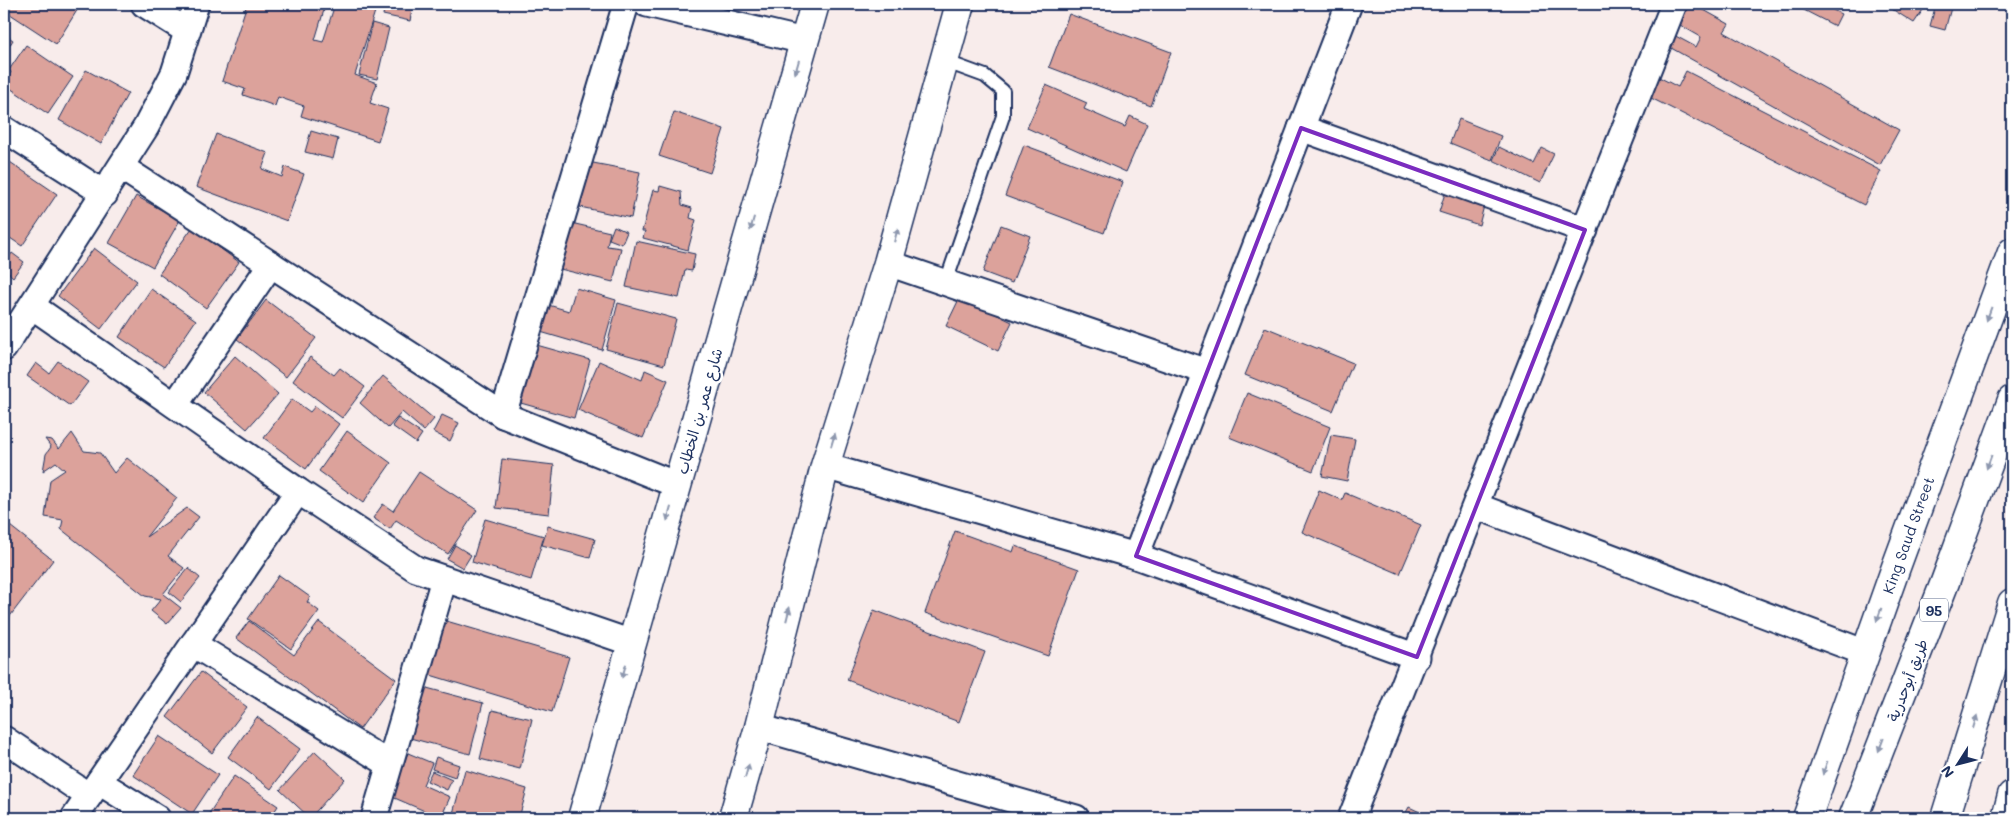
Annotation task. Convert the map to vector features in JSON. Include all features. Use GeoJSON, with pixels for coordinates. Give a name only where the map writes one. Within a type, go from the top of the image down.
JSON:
{"type":"FeatureCollection","features":[{"type":"Feature","properties":{"kind":"main road","name":"شارع عمر بن الخطاب"},"geometry":{"type":"LineString","coordinates":[[582,818],[815,4]]}},
{"type":"Feature","properties":{"kind":"main road"},"geometry":{"type":"LineString","coordinates":[[733,818],[759,727],[825,466],[888,263],[960,4]]}},
{"type":"Feature","properties":{"kind":"main road","name":"King Saud Street"},"geometry":{"type":"LineString","coordinates":[[1807,818],[2012,252]]}},
{"type":"Feature","properties":{"kind":"main road","name":"طريق أبوحدرية"},"geometry":{"type":"LineString","coordinates":[[1853,818],[1945,582],[2012,400]]}},
{"type":"Feature","properties":{"kind":"main road"},"geometry":{"type":"LineString","coordinates":[[1945,818],[2012,603]]}},
{"type":"Feature","properties":{"kind":"main road"},"geometry":{"type":"LineString","coordinates":[[2006,818],[2012,795]]}},
{"type":"Feature","properties":{"kind":"street"},"geometry":{"type":"LineString","coordinates":[[144,4],[187,31]]}},
{"type":"Feature","properties":{"kind":"street"},"geometry":{"type":"LineString","coordinates":[[4,348],[105,194],[146,127],[174,73],[196,4]]}},
{"type":"Feature","properties":{"kind":"street"},"geometry":{"type":"LineString","coordinates":[[503,416],[626,4]]}},
{"type":"Feature","properties":{"kind":"street"},"geometry":{"type":"LineString","coordinates":[[647,4],[804,41]]}},
{"type":"Feature","properties":{"kind":"street"},"geometry":{"type":"LineString","coordinates":[[1136,556],[1349,4]]}},
{"type":"Feature","properties":{"kind":"street"},"geometry":{"type":"LineString","coordinates":[[1351,818],[1417,657],[1674,4]]}},
{"type":"Feature","properties":{"kind":"street"},"geometry":{"type":"LineString","coordinates":[[1301,128],[1585,230]]}},
{"type":"Feature","properties":{"kind":"street"},"geometry":{"type":"LineString","coordinates":[[4,129],[105,194]]}},
{"type":"Feature","properties":{"kind":"street"},"geometry":{"type":"LineString","coordinates":[[121,167],[503,416],[677,485]]}},
{"type":"Feature","properties":{"kind":"street"},"geometry":{"type":"LineString","coordinates":[[888,263],[1207,372]]}},
{"type":"Feature","properties":{"kind":"street"},"geometry":{"type":"LineString","coordinates":[[175,405],[271,264]]}},
{"type":"Feature","properties":{"kind":"street"},"geometry":{"type":"LineString","coordinates":[[32,306],[298,491],[416,569],[632,643]]}},
{"type":"Feature","properties":{"kind":"street"},"geometry":{"type":"LineString","coordinates":[[825,466],[1136,556],[1417,657]]}},
{"type":"Feature","properties":{"kind":"street"},"geometry":{"type":"LineString","coordinates":[[74,818],[298,491]]}},
{"type":"Feature","properties":{"kind":"street"},"geometry":{"type":"LineString","coordinates":[[1476,506],[1866,653]]}},
{"type":"Feature","properties":{"kind":"street"},"geometry":{"type":"LineString","coordinates":[[374,818],[444,579]]}},
{"type":"Feature","properties":{"kind":"street"},"geometry":{"type":"LineString","coordinates":[[193,644],[389,764]]}},
{"type":"Feature","properties":{"kind":"street"},"geometry":{"type":"LineString","coordinates":[[759,727],[1076,818]]}},
{"type":"Feature","properties":{"kind":"street"},"geometry":{"type":"LineString","coordinates":[[4,739],[94,789],[158,818]]}},
{"type":"Feature","properties":{"kind":"lane"},"geometry":{"type":"LineString","coordinates":[[944,61],[985,76],[1003,91],[1003,116],[946,282]]}},
{"type":"Feature","properties":{"kind":"highlighted area"},"geometry":{"type":"Polygon","coordinates":[[[1301,128],[1585,230],[1417,657],[1136,556],[1301,128]]]}},
{"type":"Feature","properties":{"kind":"building"},"geometry":{"type":"Polygon","coordinates":[[[9,4],[81,4],[56,44],[4,10],[9,4]]]}},
{"type":"Feature","properties":{"kind":"building"},"geometry":{"type":"Polygon","coordinates":[[[247,4],[307,4],[324,10],[315,40],[323,42],[335,4],[377,5],[355,75],[377,83],[370,103],[388,109],[378,141],[301,116],[304,106],[278,97],[275,106],[243,95],[245,89],[222,81],[247,4]]]}},
{"type":"Feature","properties":{"kind":"building"},"geometry":{"type":"Polygon","coordinates":[[[385,4],[413,4],[410,21],[383,15],[385,4]]]}},
{"type":"Feature","properties":{"kind":"building"},"geometry":{"type":"Polygon","coordinates":[[[1683,4],[1693,4],[1729,24],[1724,32],[1899,130],[1880,165],[1664,44],[1670,33],[1696,47],[1701,37],[1673,21],[1683,4]]]}},
{"type":"Feature","properties":{"kind":"building"},"geometry":{"type":"Polygon","coordinates":[[[1802,4],[1821,4],[1841,14],[1835,26],[1800,8],[1802,4]]]}},
{"type":"Feature","properties":{"kind":"building"},"geometry":{"type":"Polygon","coordinates":[[[1884,4],[1927,4],[1914,23],[1884,4]]]}},
{"type":"Feature","properties":{"kind":"building"},"geometry":{"type":"Polygon","coordinates":[[[1936,4],[1952,4],[1945,30],[1930,26],[1936,4]]]}},
{"type":"Feature","properties":{"kind":"building"},"geometry":{"type":"Polygon","coordinates":[[[1069,14],[1171,52],[1151,106],[1049,67],[1069,14]]]}},
{"type":"Feature","properties":{"kind":"building"},"geometry":{"type":"Polygon","coordinates":[[[372,23],[389,28],[377,79],[359,75],[372,23]]]}},
{"type":"Feature","properties":{"kind":"building"},"geometry":{"type":"Polygon","coordinates":[[[4,34],[13,40],[4,54],[4,34]]]}},
{"type":"Feature","properties":{"kind":"building"},"geometry":{"type":"Polygon","coordinates":[[[26,45],[73,77],[48,114],[4,84],[11,72],[9,70],[26,45]]]}},
{"type":"Feature","properties":{"kind":"building"},"geometry":{"type":"Polygon","coordinates":[[[86,70],[128,93],[101,144],[59,120],[86,70]]]}},
{"type":"Feature","properties":{"kind":"building"},"geometry":{"type":"Polygon","coordinates":[[[1686,71],[1881,171],[1864,205],[1643,94],[1653,74],[1678,87],[1686,71]]]}},
{"type":"Feature","properties":{"kind":"building"},"geometry":{"type":"Polygon","coordinates":[[[1046,85],[1087,103],[1084,109],[1125,127],[1130,116],[1147,124],[1126,172],[1027,128],[1046,85]]]}},
{"type":"Feature","properties":{"kind":"building"},"geometry":{"type":"Polygon","coordinates":[[[674,112],[724,129],[710,173],[659,156],[674,112]]]}},
{"type":"Feature","properties":{"kind":"building"},"geometry":{"type":"Polygon","coordinates":[[[1459,119],[1501,136],[1492,160],[1450,143],[1459,119]]]}},
{"type":"Feature","properties":{"kind":"building"},"geometry":{"type":"Polygon","coordinates":[[[311,131],[338,139],[333,159],[305,152],[311,131]]]}},
{"type":"Feature","properties":{"kind":"building"},"geometry":{"type":"Polygon","coordinates":[[[216,134],[268,153],[262,169],[282,177],[285,167],[304,174],[287,221],[196,187],[216,134]]]}},
{"type":"Feature","properties":{"kind":"building"},"geometry":{"type":"Polygon","coordinates":[[[1024,145],[1123,182],[1104,233],[1005,196],[1024,145]]]}},
{"type":"Feature","properties":{"kind":"building"},"geometry":{"type":"Polygon","coordinates":[[[1499,147],[1534,164],[1542,148],[1554,154],[1540,183],[1493,160],[1499,147]]]}},
{"type":"Feature","properties":{"kind":"building"},"geometry":{"type":"Polygon","coordinates":[[[4,158],[57,194],[22,246],[4,234],[4,158]]]}},
{"type":"Feature","properties":{"kind":"building"},"geometry":{"type":"Polygon","coordinates":[[[588,162],[640,172],[631,218],[580,207],[588,162]]]}},
{"type":"Feature","properties":{"kind":"building"},"geometry":{"type":"Polygon","coordinates":[[[660,186],[681,192],[682,205],[692,208],[690,218],[696,220],[688,250],[643,238],[645,231],[642,231],[653,190],[659,191],[660,186]]]}},
{"type":"Feature","properties":{"kind":"building"},"geometry":{"type":"Polygon","coordinates":[[[1446,190],[1485,202],[1479,225],[1439,212],[1446,190]]]}},
{"type":"Feature","properties":{"kind":"building"},"geometry":{"type":"Polygon","coordinates":[[[136,196],[180,220],[153,267],[109,243],[136,196]]]}},
{"type":"Feature","properties":{"kind":"building"},"geometry":{"type":"Polygon","coordinates":[[[571,223],[610,232],[607,246],[621,248],[613,282],[560,269],[571,223]]]}},
{"type":"Feature","properties":{"kind":"building"},"geometry":{"type":"Polygon","coordinates":[[[1001,225],[1030,236],[1012,283],[983,272],[1001,225]]]}},
{"type":"Feature","properties":{"kind":"building"},"geometry":{"type":"Polygon","coordinates":[[[614,226],[627,232],[622,244],[609,239],[614,226]]]}},
{"type":"Feature","properties":{"kind":"building"},"geometry":{"type":"Polygon","coordinates":[[[192,228],[239,262],[206,308],[159,274],[192,228]]]}},
{"type":"Feature","properties":{"kind":"building"},"geometry":{"type":"Polygon","coordinates":[[[636,241],[695,254],[692,271],[685,270],[679,298],[626,287],[636,241]]]}},
{"type":"Feature","properties":{"kind":"building"},"geometry":{"type":"Polygon","coordinates":[[[94,248],[137,281],[101,329],[58,296],[94,248]]]}},
{"type":"Feature","properties":{"kind":"building"},"geometry":{"type":"Polygon","coordinates":[[[12,253],[24,262],[13,277],[4,269],[4,264],[12,253]]]}},
{"type":"Feature","properties":{"kind":"building"},"geometry":{"type":"Polygon","coordinates":[[[576,288],[616,300],[602,350],[537,331],[545,304],[569,311],[576,288]]]}},
{"type":"Feature","properties":{"kind":"building"},"geometry":{"type":"Polygon","coordinates":[[[151,289],[196,320],[164,367],[119,337],[151,289]]]}},
{"type":"Feature","properties":{"kind":"building"},"geometry":{"type":"Polygon","coordinates":[[[960,297],[1012,322],[998,351],[946,326],[960,297]]]}},
{"type":"Feature","properties":{"kind":"building"},"geometry":{"type":"Polygon","coordinates":[[[266,300],[316,338],[286,377],[237,339],[266,300]]]}},
{"type":"Feature","properties":{"kind":"building"},"geometry":{"type":"Polygon","coordinates":[[[618,303],[676,319],[664,365],[606,349],[618,303]]]}},
{"type":"Feature","properties":{"kind":"building"},"geometry":{"type":"Polygon","coordinates":[[[1265,327],[1353,363],[1333,411],[1245,375],[1265,327]]]}},
{"type":"Feature","properties":{"kind":"building"},"geometry":{"type":"Polygon","coordinates":[[[533,344],[590,360],[574,418],[517,402],[533,344]]]}},
{"type":"Feature","properties":{"kind":"building"},"geometry":{"type":"Polygon","coordinates":[[[235,356],[278,394],[247,429],[204,392],[235,356]]]}},
{"type":"Feature","properties":{"kind":"building"},"geometry":{"type":"Polygon","coordinates":[[[310,357],[334,375],[340,368],[365,387],[342,418],[293,381],[310,357]]]}},
{"type":"Feature","properties":{"kind":"building"},"geometry":{"type":"Polygon","coordinates":[[[58,361],[88,382],[70,406],[27,376],[36,363],[49,373],[58,361]]]}},
{"type":"Feature","properties":{"kind":"building"},"geometry":{"type":"Polygon","coordinates":[[[599,361],[642,380],[645,370],[668,380],[643,438],[578,410],[599,361]]]}},
{"type":"Feature","properties":{"kind":"building"},"geometry":{"type":"Polygon","coordinates":[[[383,376],[434,419],[424,431],[402,412],[388,428],[360,403],[383,376]]]}},
{"type":"Feature","properties":{"kind":"building"},"geometry":{"type":"Polygon","coordinates":[[[1247,393],[1330,427],[1313,471],[1229,437],[1247,393]]]}},
{"type":"Feature","properties":{"kind":"building"},"geometry":{"type":"Polygon","coordinates":[[[292,399],[310,412],[315,406],[339,424],[306,469],[264,438],[292,399]]]}},
{"type":"Feature","properties":{"kind":"building"},"geometry":{"type":"Polygon","coordinates":[[[442,415],[459,423],[450,441],[433,432],[442,415]]]}},
{"type":"Feature","properties":{"kind":"building"},"geometry":{"type":"Polygon","coordinates":[[[398,418],[422,434],[416,443],[392,426],[398,418]]]}},
{"type":"Feature","properties":{"kind":"building"},"geometry":{"type":"Polygon","coordinates":[[[347,431],[391,463],[363,503],[319,471],[347,431]]]}},
{"type":"Feature","properties":{"kind":"building"},"geometry":{"type":"Polygon","coordinates":[[[72,433],[84,451],[100,453],[114,473],[127,458],[177,498],[146,537],[187,508],[199,517],[168,556],[184,568],[163,594],[181,608],[167,624],[151,611],[161,599],[145,596],[61,529],[63,520],[45,517],[50,480],[65,470],[56,462],[43,471],[46,454],[51,447],[45,439],[52,440],[59,449],[72,433]]]}},
{"type":"Feature","properties":{"kind":"building"},"geometry":{"type":"Polygon","coordinates":[[[1331,435],[1355,439],[1347,481],[1322,476],[1331,435]]]}},
{"type":"Feature","properties":{"kind":"building"},"geometry":{"type":"Polygon","coordinates":[[[502,459],[554,465],[549,514],[496,508],[502,459]]]}},
{"type":"Feature","properties":{"kind":"building"},"geometry":{"type":"Polygon","coordinates":[[[419,472],[477,510],[448,554],[396,520],[390,529],[373,518],[383,504],[393,511],[419,472]]]}},
{"type":"Feature","properties":{"kind":"building"},"geometry":{"type":"Polygon","coordinates":[[[1319,490],[1342,500],[1345,493],[1421,525],[1400,574],[1302,532],[1319,490]]]}},
{"type":"Feature","properties":{"kind":"building"},"geometry":{"type":"Polygon","coordinates":[[[485,519],[544,536],[531,580],[472,562],[485,519]]]}},
{"type":"Feature","properties":{"kind":"building"},"geometry":{"type":"Polygon","coordinates":[[[10,526],[53,560],[4,624],[4,535],[10,526]]]}},
{"type":"Feature","properties":{"kind":"building"},"geometry":{"type":"Polygon","coordinates":[[[548,526],[595,539],[590,558],[542,545],[548,526]]]}},
{"type":"Feature","properties":{"kind":"building"},"geometry":{"type":"Polygon","coordinates":[[[955,531],[1013,552],[1015,546],[1079,569],[1048,656],[925,613],[955,531]]]}},
{"type":"Feature","properties":{"kind":"building"},"geometry":{"type":"Polygon","coordinates":[[[455,545],[471,555],[463,568],[447,559],[455,545]]]}},
{"type":"Feature","properties":{"kind":"building"},"geometry":{"type":"Polygon","coordinates":[[[188,568],[200,578],[181,602],[169,592],[188,568]]]}},
{"type":"Feature","properties":{"kind":"building"},"geometry":{"type":"Polygon","coordinates":[[[279,575],[310,597],[307,602],[319,611],[291,649],[248,619],[279,575]]]}},
{"type":"Feature","properties":{"kind":"building"},"geometry":{"type":"Polygon","coordinates":[[[874,610],[985,652],[959,722],[847,680],[874,610]]]}},
{"type":"Feature","properties":{"kind":"building"},"geometry":{"type":"Polygon","coordinates":[[[443,620],[569,657],[552,712],[427,674],[443,620]]]}},
{"type":"Feature","properties":{"kind":"building"},"geometry":{"type":"Polygon","coordinates":[[[249,621],[294,655],[319,622],[396,679],[360,729],[236,638],[249,621]]]}},
{"type":"Feature","properties":{"kind":"building"},"geometry":{"type":"Polygon","coordinates":[[[201,672],[247,707],[212,753],[167,717],[201,672]]]}},
{"type":"Feature","properties":{"kind":"building"},"geometry":{"type":"Polygon","coordinates":[[[423,687],[483,703],[470,754],[410,738],[423,687]]]}},
{"type":"Feature","properties":{"kind":"building"},"geometry":{"type":"Polygon","coordinates":[[[492,710],[532,719],[520,769],[480,759],[492,710]]]}},
{"type":"Feature","properties":{"kind":"building"},"geometry":{"type":"Polygon","coordinates":[[[257,717],[300,749],[271,789],[228,757],[257,717]]]}},
{"type":"Feature","properties":{"kind":"building"},"geometry":{"type":"Polygon","coordinates":[[[159,736],[218,775],[192,814],[133,775],[159,736]]]}},
{"type":"Feature","properties":{"kind":"building"},"geometry":{"type":"Polygon","coordinates":[[[315,751],[345,779],[310,818],[280,790],[315,751]]]}},
{"type":"Feature","properties":{"kind":"building"},"geometry":{"type":"Polygon","coordinates":[[[408,753],[432,763],[423,785],[450,797],[441,818],[390,796],[408,753]]]}},
{"type":"Feature","properties":{"kind":"building"},"geometry":{"type":"Polygon","coordinates":[[[436,757],[459,765],[455,777],[432,769],[436,757]]]}},
{"type":"Feature","properties":{"kind":"building"},"geometry":{"type":"Polygon","coordinates":[[[465,770],[527,789],[519,818],[452,817],[465,770]]]}},
{"type":"Feature","properties":{"kind":"building"},"geometry":{"type":"Polygon","coordinates":[[[432,771],[452,780],[447,790],[427,781],[432,771]]]}},
{"type":"Feature","properties":{"kind":"building"},"geometry":{"type":"Polygon","coordinates":[[[234,776],[278,806],[270,818],[206,818],[234,776]]]}},
{"type":"Feature","properties":{"kind":"building"},"geometry":{"type":"Polygon","coordinates":[[[1409,807],[1433,818],[1403,818],[1409,807]]]}}]}
